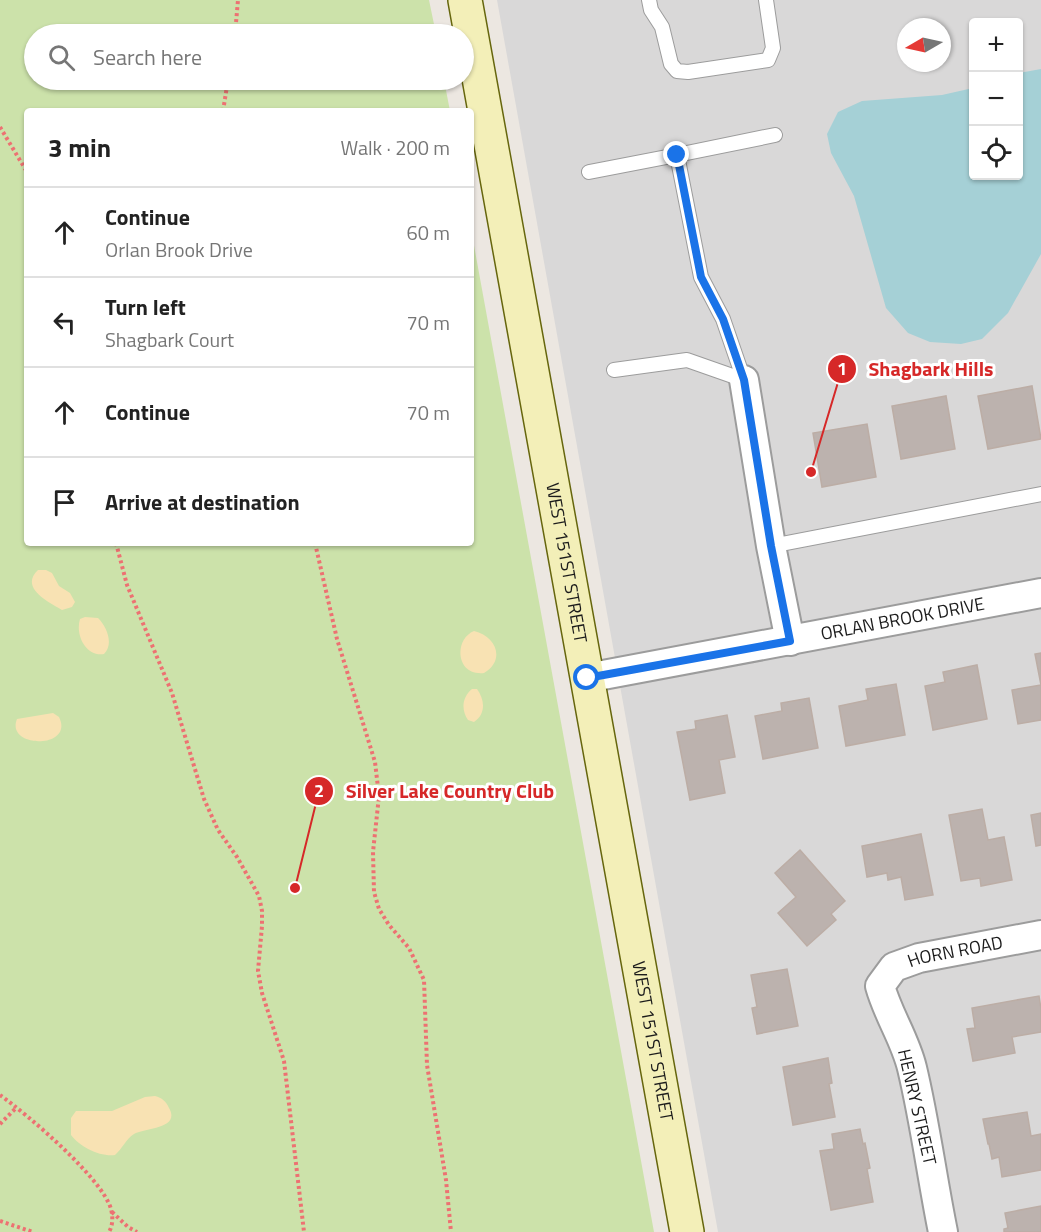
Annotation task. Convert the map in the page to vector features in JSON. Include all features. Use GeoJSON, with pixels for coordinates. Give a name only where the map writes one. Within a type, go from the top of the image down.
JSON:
{"type":"FeatureCollection","features":[{"type":"Feature","properties":{"kind":"street","name":"WEST 151ST STREET"},"geometry":{"type":"LineString","coordinates":[[465,0],[469,24]]}},
{"type":"Feature","properties":{"kind":"street","name":"WEST 151ST STREET"},"geometry":{"type":"LineString","coordinates":[[474,50],[687,1232]]}},
{"type":"Feature","properties":{"kind":"street"},"geometry":{"type":"LineString","coordinates":[[744,380],[771,546],[790,641]]}},
{"type":"Feature","properties":{"kind":"street","name":"ORLAN BROOK DRIVE"},"geometry":{"type":"LineString","coordinates":[[587,678],[1041,593]]}},
{"type":"Feature","properties":{"kind":"street","name":"HORN ROAD"},"geometry":{"type":"LineString","coordinates":[[880,986],[894,967],[919,958],[1041,935]]}},
{"type":"Feature","properties":{"kind":"street","name":"HENRY STREET"},"geometry":{"type":"LineString","coordinates":[[880,986],[886,1007],[900,1035],[911,1066],[943,1232]]}},
{"type":"Feature","properties":{"kind":"lane"},"geometry":{"type":"LineString","coordinates":[[649,0],[651,10],[662,27],[671,64],[678,71],[688,72],[768,60],[773,48],[766,0]]}},
{"type":"Feature","properties":{"kind":"lane"},"geometry":{"type":"LineString","coordinates":[[589,172],[776,135]]}},
{"type":"Feature","properties":{"kind":"lane"},"geometry":{"type":"LineString","coordinates":[[677,155],[701,277],[723,319],[744,380]]}},
{"type":"Feature","properties":{"kind":"lane"},"geometry":{"type":"LineString","coordinates":[[614,370],[687,360],[744,380]]}},
{"type":"Feature","properties":{"kind":"lane"},"geometry":{"type":"LineString","coordinates":[[771,546],[1041,494]]}},
{"type":"Feature","properties":{"kind":"path"},"geometry":{"type":"LineString","coordinates":[[236,24],[238,0]]}},
{"type":"Feature","properties":{"kind":"path"},"geometry":{"type":"LineString","coordinates":[[223,108],[226,90]]}},
{"type":"Feature","properties":{"kind":"path"},"geometry":{"type":"LineString","coordinates":[[0,126],[24,167]]}},
{"type":"Feature","properties":{"kind":"path"},"geometry":{"type":"LineString","coordinates":[[117,546],[127,585],[172,693],[204,799],[218,830],[237,856],[259,896],[262,926],[258,971],[262,993],[284,1061],[304,1232]]}},
{"type":"Feature","properties":{"kind":"path"},"geometry":{"type":"LineString","coordinates":[[316,546],[337,639],[375,762],[378,780],[378,816],[372,873],[374,892],[379,909],[389,925],[410,948],[424,980],[427,1065],[446,1180],[451,1232]]}},
{"type":"Feature","properties":{"kind":"path"},"geometry":{"type":"LineString","coordinates":[[0,1095],[30,1117],[81,1168],[104,1195],[111,1212],[113,1226],[109,1232]]}},
{"type":"Feature","properties":{"kind":"path"},"geometry":{"type":"LineString","coordinates":[[0,1124],[17,1107]]}},
{"type":"Feature","properties":{"kind":"path"},"geometry":{"type":"LineString","coordinates":[[111,1212],[136,1232]]}},
{"type":"Feature","properties":{"kind":"path"},"geometry":{"type":"LineString","coordinates":[[0,1221],[33,1232]]}},
{"type":"Feature","properties":{"kind":"shaded area"},"geometry":{"type":"Polygon","coordinates":[[[497,0],[1041,0],[1041,1232],[718,1232],[497,0]]]}},
{"type":"Feature","properties":{"kind":"green space"},"geometry":{"type":"Polygon","coordinates":[[[0,0],[429,0],[434,24],[24,24],[24,90],[446,90],[449,108],[24,108],[24,546],[474,546],[474,245],[654,1232],[0,1232],[0,0]]]}},
{"type":"Feature","properties":{"kind":"sand"},"geometry":{"type":"Polygon","coordinates":[[[38,570],[52,573],[59,586],[70,593],[75,602],[72,607],[62,610],[38,594],[32,583],[38,570]]]}},
{"type":"Feature","properties":{"kind":"sand"},"geometry":{"type":"Polygon","coordinates":[[[98,618],[104,626],[109,645],[104,654],[92,652],[83,644],[79,625],[80,619],[98,618]]]}},
{"type":"Feature","properties":{"kind":"sand"},"geometry":{"type":"Polygon","coordinates":[[[474,631],[488,638],[496,649],[495,662],[484,673],[467,669],[461,656],[463,641],[474,631]]]}},
{"type":"Feature","properties":{"kind":"sand"},"geometry":{"type":"Polygon","coordinates":[[[472,689],[477,689],[483,702],[481,715],[474,722],[468,720],[464,708],[464,700],[472,689]]]}},
{"type":"Feature","properties":{"kind":"sand"},"geometry":{"type":"Polygon","coordinates":[[[53,713],[59,717],[61,728],[58,735],[50,740],[29,740],[21,736],[16,729],[17,719],[53,713]]]}},
{"type":"Feature","properties":{"kind":"sand"},"geometry":{"type":"Polygon","coordinates":[[[155,1096],[167,1103],[171,1115],[170,1120],[160,1127],[134,1134],[115,1155],[91,1150],[71,1135],[71,1118],[76,1111],[112,1111],[145,1097],[155,1096]]]}},
{"type":"Feature","properties":{"kind":"water"},"geometry":{"type":"Polygon","coordinates":[[[1041,69],[1041,254],[1008,313],[982,339],[961,344],[930,342],[908,333],[886,308],[854,196],[831,153],[827,134],[838,112],[862,101],[942,95],[969,89],[969,180],[1023,180],[1023,72],[1041,69]]]}},
{"type":"Feature","properties":{"kind":"building"},"geometry":{"type":"Polygon","coordinates":[[[1032,386],[1041,439],[988,449],[978,396],[1032,386]]]}},
{"type":"Feature","properties":{"kind":"building"},"geometry":{"type":"Polygon","coordinates":[[[946,396],[955,449],[901,459],[892,406],[946,396]]]}},
{"type":"Feature","properties":{"kind":"building"},"geometry":{"type":"Polygon","coordinates":[[[867,424],[876,477],[822,487],[813,433],[867,424]]]}},
{"type":"Feature","properties":{"kind":"building"},"geometry":{"type":"Polygon","coordinates":[[[1041,653],[1041,685],[1035,654],[1041,653]]]}},
{"type":"Feature","properties":{"kind":"building"},"geometry":{"type":"Polygon","coordinates":[[[977,665],[987,719],[933,730],[925,686],[945,682],[943,672],[977,665]]]}},
{"type":"Feature","properties":{"kind":"building"},"geometry":{"type":"Polygon","coordinates":[[[896,684],[905,735],[846,746],[839,706],[868,700],[866,689],[896,684]]]}},
{"type":"Feature","properties":{"kind":"building"},"geometry":{"type":"Polygon","coordinates":[[[1041,685],[1041,720],[1018,724],[1012,690],[1041,685]]]}},
{"type":"Feature","properties":{"kind":"building"},"geometry":{"type":"Polygon","coordinates":[[[809,698],[818,748],[763,759],[755,716],[782,711],[781,703],[809,698]]]}},
{"type":"Feature","properties":{"kind":"building"},"geometry":{"type":"Polygon","coordinates":[[[727,715],[735,757],[719,760],[725,793],[690,800],[677,732],[696,729],[695,721],[727,715]]]}},
{"type":"Feature","properties":{"kind":"building"},"geometry":{"type":"Polygon","coordinates":[[[982,809],[988,840],[1004,837],[1012,880],[981,886],[980,878],[961,881],[949,815],[982,809]]]}},
{"type":"Feature","properties":{"kind":"building"},"geometry":{"type":"Polygon","coordinates":[[[1041,813],[1041,845],[1036,846],[1031,815],[1041,813]]]}},
{"type":"Feature","properties":{"kind":"building"},"geometry":{"type":"Polygon","coordinates":[[[921,834],[933,895],[905,900],[901,877],[888,880],[887,873],[867,877],[862,846],[921,834]]]}},
{"type":"Feature","properties":{"kind":"building"},"geometry":{"type":"Polygon","coordinates":[[[800,850],[845,901],[831,914],[836,920],[807,946],[778,913],[796,897],[775,873],[800,850]]]}},
{"type":"Feature","properties":{"kind":"building"},"geometry":{"type":"Polygon","coordinates":[[[787,969],[798,1026],[757,1034],[752,1008],[757,1007],[751,975],[787,969]]]}},
{"type":"Feature","properties":{"kind":"building"},"geometry":{"type":"Polygon","coordinates":[[[1039,996],[1041,1032],[1012,1037],[1015,1053],[973,1061],[967,1029],[975,1028],[972,1008],[1039,996]]]}},
{"type":"Feature","properties":{"kind":"building"},"geometry":{"type":"Polygon","coordinates":[[[828,1058],[832,1083],[829,1084],[835,1117],[793,1125],[783,1067],[828,1058]]]}},
{"type":"Feature","properties":{"kind":"building"},"geometry":{"type":"Polygon","coordinates":[[[1027,1112],[1031,1136],[1041,1134],[1041,1170],[1002,1177],[999,1157],[992,1159],[983,1119],[1027,1112]]]}},
{"type":"Feature","properties":{"kind":"building"},"geometry":{"type":"Polygon","coordinates":[[[860,1129],[870,1168],[867,1169],[873,1202],[831,1210],[820,1151],[834,1149],[832,1134],[860,1129]]]}},
{"type":"Feature","properties":{"kind":"building"},"geometry":{"type":"Polygon","coordinates":[[[1041,1206],[1041,1232],[1004,1232],[1004,1229],[1008,1228],[1005,1213],[1041,1206]]]}},
{"type":"Feature","properties":{"kind":"place","name":"Shagbark Hills"},"geometry":{"type":"Point","coordinates":[811,472]}},
{"type":"Feature","properties":{"kind":"place","name":"Silver Lake Country Club"},"geometry":{"type":"Point","coordinates":[295,888]}},
{"type":"Feature","properties":{"kind":"route"},"geometry":{"type":"LineString","coordinates":[[587,678],[790,641],[771,546],[744,380],[723,319],[701,277],[677,155]]}}]}
